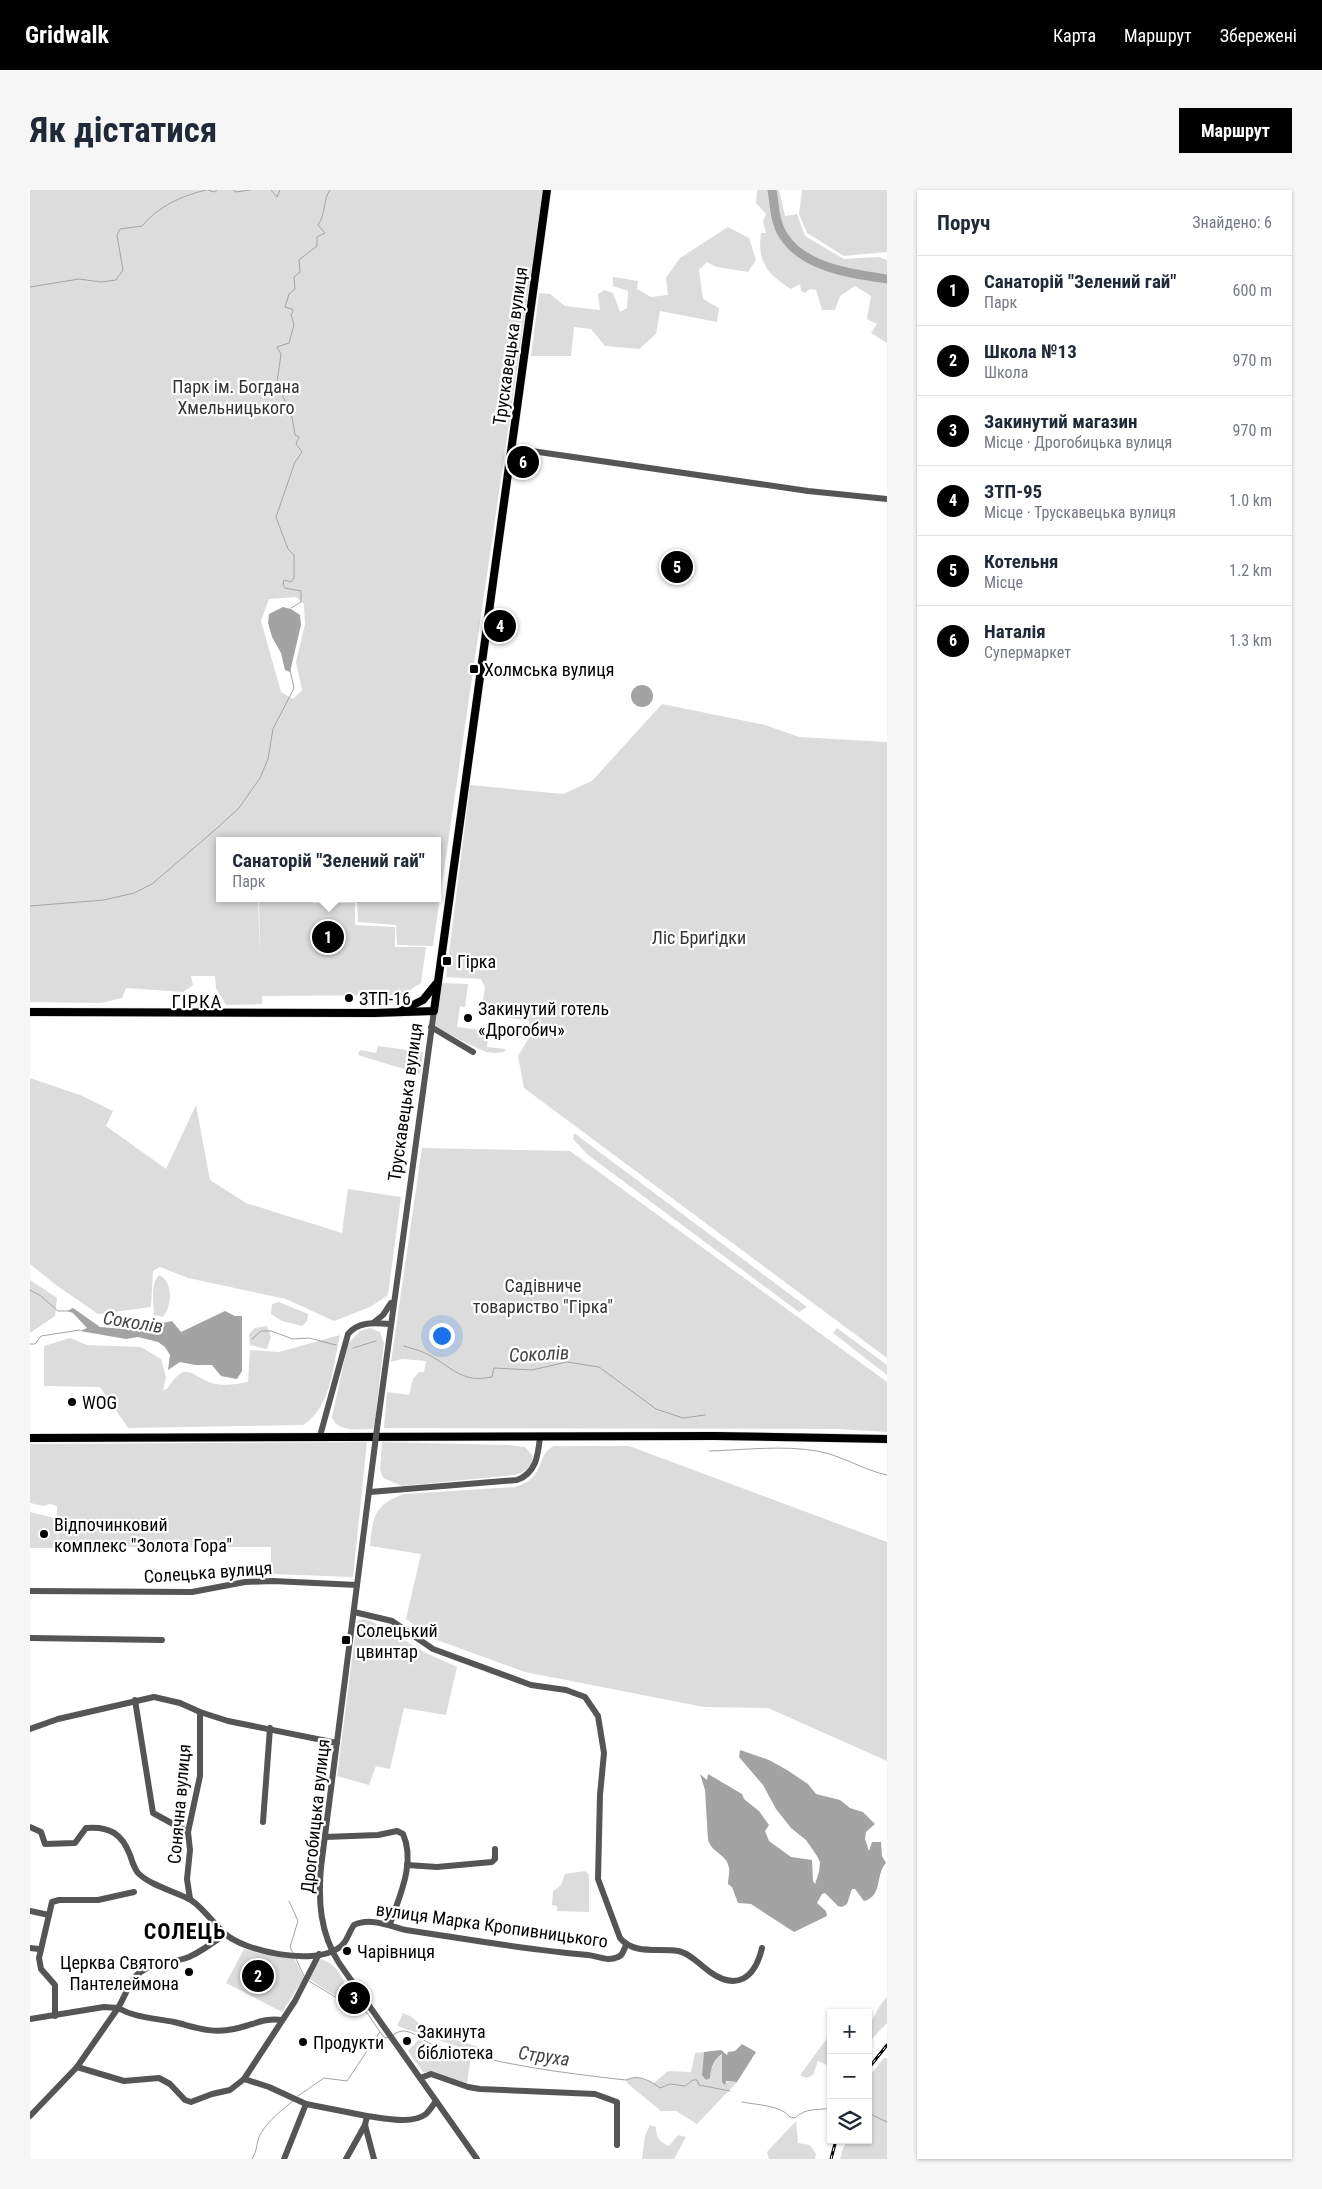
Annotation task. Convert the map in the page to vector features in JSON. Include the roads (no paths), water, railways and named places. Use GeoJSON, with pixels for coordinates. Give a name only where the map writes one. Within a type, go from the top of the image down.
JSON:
{"type":"FeatureCollection","features":[{"type":"Feature","properties":{"kind":"main road","name":"Трускавецька вулиця"},"geometry":{"type":"LineString","coordinates":[[30,1012],[394,1013],[434,1011],[547,190]]}},
{"type":"Feature","properties":{"kind":"main road"},"geometry":{"type":"LineString","coordinates":[[394,1013],[423,1000],[439,980]]}},
{"type":"Feature","properties":{"kind":"main road"},"geometry":{"type":"LineString","coordinates":[[30,1438],[734,1436],[887,1439]]}},
{"type":"Feature","properties":{"kind":"street"},"geometry":{"type":"LineString","coordinates":[[511,448],[808,491],[887,499]]}},
{"type":"Feature","properties":{"kind":"street","name":"Трускавецька вулиця"},"geometry":{"type":"LineString","coordinates":[[378,1421],[407,1197],[434,1011]]}},
{"type":"Feature","properties":{"kind":"street"},"geometry":{"type":"LineString","coordinates":[[431,1028],[473,1052]]}},
{"type":"Feature","properties":{"kind":"street"},"geometry":{"type":"LineString","coordinates":[[373,1323],[383,1315],[394,1297]]}},
{"type":"Feature","properties":{"kind":"street"},"geometry":{"type":"LineString","coordinates":[[320,1436],[348,1334],[356,1326],[373,1323],[390,1324]]}},
{"type":"Feature","properties":{"kind":"street","name":"Дрогобицька вулиця"},"geometry":{"type":"LineString","coordinates":[[378,1421],[325,1837],[320,1881],[320,1909],[325,1936],[332,1952],[477,2159]]}},
{"type":"Feature","properties":{"kind":"street"},"geometry":{"type":"LineString","coordinates":[[370,1492],[517,1480],[526,1477],[533,1469],[540,1437]]}},
{"type":"Feature","properties":{"kind":"street","name":"Солецька вулиця"},"geometry":{"type":"LineString","coordinates":[[30,1591],[192,1592],[244,1582],[273,1581],[357,1585]]}},
{"type":"Feature","properties":{"kind":"street"},"geometry":{"type":"LineString","coordinates":[[354,1612],[392,1622],[434,1649],[523,1682],[578,1692],[585,1697],[598,1716],[604,1753],[600,1796],[598,1879],[620,1938],[626,1945],[685,1954],[711,1973],[734,1982],[747,1977],[753,1971],[759,1962],[762,1948]]}},
{"type":"Feature","properties":{"kind":"street"},"geometry":{"type":"LineString","coordinates":[[30,1638],[162,1640]]}},
{"type":"Feature","properties":{"kind":"street"},"geometry":{"type":"LineString","coordinates":[[30,1729],[58,1718],[85,1714],[135,1700],[165,1698],[228,1721],[270,1728],[309,1739],[337,1742]]}},
{"type":"Feature","properties":{"kind":"street"},"geometry":{"type":"LineString","coordinates":[[135,1700],[153,1812],[188,1832]]}},
{"type":"Feature","properties":{"kind":"street","name":"Сонячна вулиця"},"geometry":{"type":"LineString","coordinates":[[190,1899],[187,1879],[190,1850],[188,1832],[200,1776],[200,1712]]}},
{"type":"Feature","properties":{"kind":"street"},"geometry":{"type":"LineString","coordinates":[[263,1822],[270,1728]]}},
{"type":"Feature","properties":{"kind":"street"},"geometry":{"type":"LineString","coordinates":[[30,1827],[41,1832],[45,1844],[75,1843],[86,1828],[94,1827],[113,1832],[124,1840],[137,1872],[180,1896],[190,1899],[225,1934],[255,1949],[294,1955],[332,1952]]}},
{"type":"Feature","properties":{"kind":"street"},"geometry":{"type":"LineString","coordinates":[[325,1837],[401,1832],[405,1839],[407,1866],[403,1886],[390,1924]]}},
{"type":"Feature","properties":{"kind":"street"},"geometry":{"type":"LineString","coordinates":[[407,1866],[437,1867],[492,1862],[495,1859],[495,1849]]}},
{"type":"Feature","properties":{"kind":"street"},"geometry":{"type":"LineString","coordinates":[[55,2016],[55,1985],[41,1969],[39,1949],[52,1902],[56,1900],[98,1900],[134,1892]]}},
{"type":"Feature","properties":{"kind":"street"},"geometry":{"type":"LineString","coordinates":[[30,1911],[49,1915]]}},
{"type":"Feature","properties":{"kind":"street","name":"вулиця Марка Кропивницького"},"geometry":{"type":"LineString","coordinates":[[332,1952],[346,1940],[354,1925],[364,1922],[390,1924],[406,1930],[602,1959],[621,1955],[626,1945]]}},
{"type":"Feature","properties":{"kind":"street"},"geometry":{"type":"LineString","coordinates":[[30,2116],[76,2067],[118,2008],[140,1972],[147,1968],[189,1956],[206,1948],[225,1934]]}},
{"type":"Feature","properties":{"kind":"street"},"geometry":{"type":"LineString","coordinates":[[30,1948],[39,1949]]}},
{"type":"Feature","properties":{"kind":"street"},"geometry":{"type":"LineString","coordinates":[[76,2067],[124,2081],[159,2078],[170,2084],[185,2100],[191,2102],[230,2090],[244,2079],[295,2001],[318,1954]]}},
{"type":"Feature","properties":{"kind":"street"},"geometry":{"type":"LineString","coordinates":[[30,2019],[104,2007],[118,2008],[136,2017],[174,2022],[210,2032],[234,2029],[259,2020],[282,2020]]}},
{"type":"Feature","properties":{"kind":"street"},"geometry":{"type":"LineString","coordinates":[[420,2078],[431,2074],[468,2087],[480,2089],[595,2094],[617,2102],[618,2145]]}},
{"type":"Feature","properties":{"kind":"street"},"geometry":{"type":"LineString","coordinates":[[244,2079],[269,2087],[306,2104],[366,2116],[394,2119],[420,2117],[436,2101]]}},
{"type":"Feature","properties":{"kind":"street"},"geometry":{"type":"LineString","coordinates":[[284,2159],[306,2104]]}},
{"type":"Feature","properties":{"kind":"street"},"geometry":{"type":"LineString","coordinates":[[366,2116],[365,2125],[374,2159]]}},
{"type":"Feature","properties":{"kind":"street"},"geometry":{"type":"LineString","coordinates":[[346,2159],[365,2125]]}},
{"type":"Feature","properties":{"kind":"waterway"},"geometry":{"type":"LineString","coordinates":[[30,287],[79,279],[101,282],[116,280],[123,270],[117,235],[120,229],[142,226],[163,207],[188,195],[206,190]]}},
{"type":"Feature","properties":{"kind":"waterway"},"geometry":{"type":"LineString","coordinates":[[208,190],[214,192],[217,190]]}},
{"type":"Feature","properties":{"kind":"waterway"},"geometry":{"type":"LineString","coordinates":[[233,190],[236,192],[250,190]]}},
{"type":"Feature","properties":{"kind":"waterway"},"geometry":{"type":"LineString","coordinates":[[271,190],[277,197],[280,190]]}},
{"type":"Feature","properties":{"kind":"waterway"},"geometry":{"type":"LineString","coordinates":[[291,608],[301,602],[301,591],[285,588],[283,585],[284,580],[291,582],[294,578],[294,555],[288,549],[276,517],[295,462],[302,452],[296,444],[299,437],[295,435],[292,417],[277,383],[281,354],[277,347],[289,343],[294,325],[291,314],[293,312],[292,309],[285,307],[289,294],[295,289],[294,277],[300,272],[299,260],[317,246],[317,237],[325,233],[318,225],[321,221],[326,198],[330,190]]}},
{"type":"Feature","properties":{"kind":"waterway"},"geometry":{"type":"LineString","coordinates":[[772,190],[776,219],[780,230],[792,246],[803,255],[830,268],[887,279]]}},
{"type":"Feature","properties":{"kind":"waterway"},"geometry":{"type":"LineString","coordinates":[[30,906],[104,900],[134,893],[152,884],[216,829],[239,808],[260,778],[268,759],[273,729],[294,688],[290,670]]}},
{"type":"Feature","properties":{"kind":"waterway","name":"Соколів"},"geometry":{"type":"LineString","coordinates":[[30,1290],[41,1296],[58,1311],[68,1311]]}},
{"type":"Feature","properties":{"kind":"waterway"},"geometry":{"type":"LineString","coordinates":[[30,1344],[35,1344],[41,1336],[80,1330]]}},
{"type":"Feature","properties":{"kind":"waterway","name":"Соколів"},"geometry":{"type":"LineString","coordinates":[[252,1339],[261,1331],[271,1331],[293,1339],[309,1338],[336,1345]]}},
{"type":"Feature","properties":{"kind":"waterway","name":"Соколів"},"geometry":{"type":"LineString","coordinates":[[353,1348],[376,1341]]}},
{"type":"Feature","properties":{"kind":"waterway","name":"Соколів"},"geometry":{"type":"LineString","coordinates":[[404,1346],[425,1353],[459,1374],[473,1378],[492,1377],[494,1368],[532,1370],[567,1362],[599,1367],[656,1409],[683,1418],[705,1415]]}},
{"type":"Feature","properties":{"kind":"waterway","name":"Соколів"},"geometry":{"type":"LineString","coordinates":[[709,1451],[777,1448],[804,1449],[826,1453],[887,1475]]}},
{"type":"Feature","properties":{"kind":"waterway"},"geometry":{"type":"LineString","coordinates":[[289,1901],[298,1921],[290,1947],[293,1953]]}},
{"type":"Feature","properties":{"kind":"waterway"},"geometry":{"type":"LineString","coordinates":[[296,1959],[305,1978]]}},
{"type":"Feature","properties":{"kind":"waterway"},"geometry":{"type":"LineString","coordinates":[[309,1981],[342,2001]]}},
{"type":"Feature","properties":{"kind":"waterway"},"geometry":{"type":"LineString","coordinates":[[344,2002],[367,2013],[380,2032]]}},
{"type":"Feature","properties":{"kind":"waterway","name":"Струха"},"geometry":{"type":"LineString","coordinates":[[298,2096],[324,2078],[347,2081],[380,2032],[385,2038],[390,2037]]}},
{"type":"Feature","properties":{"kind":"waterway","name":"Струха"},"geometry":{"type":"LineString","coordinates":[[393,2035],[398,2032],[409,2032],[429,2043],[457,2052],[529,2067],[626,2080],[639,2078],[648,2080],[660,2088],[670,2084],[685,2086],[693,2080],[697,2080],[699,2085],[730,2091]]}},
{"type":"Feature","properties":{"kind":"waterway","name":"Струха"},"geometry":{"type":"LineString","coordinates":[[252,2159],[259,2136],[264,2128],[293,2101]]}},
{"type":"Feature","properties":{"kind":"waterway","name":"Струха"},"geometry":{"type":"LineString","coordinates":[[742,2102],[775,2108],[795,2118],[804,2112],[827,2109]]}},
{"type":"Feature","properties":{"kind":"waterway","name":"Струха"},"geometry":{"type":"LineString","coordinates":[[872,2115],[887,2122]]}},
{"type":"Feature","properties":{"kind":"railway"},"geometry":{"type":"LineString","coordinates":[[872,2064],[887,2045]]}},
{"type":"Feature","properties":{"kind":"railway"},"geometry":{"type":"LineString","coordinates":[[831,2159],[835,2144]]}},
{"type":"Feature","properties":{"kind":"place","name":"Наталія"},"geometry":{"type":"Point","coordinates":[523,462]}},
{"type":"Feature","properties":{"kind":"place","name":"Котельня"},"geometry":{"type":"Point","coordinates":[677,567]}},
{"type":"Feature","properties":{"kind":"place","name":"ЗТП-95"},"geometry":{"type":"Point","coordinates":[500,626]}},
{"type":"Feature","properties":{"kind":"place","name":"Холмська вулиця"},"geometry":{"type":"Point","coordinates":[474,669]}},
{"type":"Feature","properties":{"kind":"place","name":"Санаторій \"Зелений гай\""},"geometry":{"type":"Point","coordinates":[328,937]}},
{"type":"Feature","properties":{"kind":"place","name":"Гірка"},"geometry":{"type":"Point","coordinates":[447,961]}},
{"type":"Feature","properties":{"kind":"place","name":"ЗТП-16"},"geometry":{"type":"Point","coordinates":[349,998]}},
{"type":"Feature","properties":{"kind":"place","name":"Закинутий готель «Дрогобич»"},"geometry":{"type":"Point","coordinates":[468,1018]}},
{"type":"Feature","properties":{"kind":"place","name":"WOG"},"geometry":{"type":"Point","coordinates":[72,1402]}},
{"type":"Feature","properties":{"kind":"place","name":"Відпочинковий комплекс \"Золота Гора\""},"geometry":{"type":"Point","coordinates":[44,1534]}},
{"type":"Feature","properties":{"kind":"place","name":"Солецький цвинтар"},"geometry":{"type":"Point","coordinates":[346,1640]}},
{"type":"Feature","properties":{"kind":"place","name":"Чарівниця"},"geometry":{"type":"Point","coordinates":[347,1951]}},
{"type":"Feature","properties":{"kind":"place","name":"Церква Святого Пантелеймона"},"geometry":{"type":"Point","coordinates":[189,1972]}},
{"type":"Feature","properties":{"kind":"place","name":"Школа №13"},"geometry":{"type":"Point","coordinates":[258,1976]}},
{"type":"Feature","properties":{"kind":"place","name":"Закинутий магазин"},"geometry":{"type":"Point","coordinates":[354,1998]}},
{"type":"Feature","properties":{"kind":"place","name":"Закинута бібліотека"},"geometry":{"type":"Point","coordinates":[407,2041]}},
{"type":"Feature","properties":{"kind":"place","name":"Продукти"},"geometry":{"type":"Point","coordinates":[303,2042]}},
{"type":"Feature","properties":{"kind":"district","name":"ГІРКА"},"geometry":{"type":"Point","coordinates":[197,1001]}},
{"type":"Feature","properties":{"kind":"district","name":"СОЛЕЦЬ"},"geometry":{"type":"Point","coordinates":[185,1931]}},
{"type":"Feature","properties":{"kind":"park label","name":"Парк ім. Богдана Хмельницького"},"geometry":{"type":"Point","coordinates":[236,396]}},
{"type":"Feature","properties":{"kind":"park label","name":"Ліс Бриґідки"},"geometry":{"type":"Point","coordinates":[699,937]}},
{"type":"Feature","properties":{"kind":"park label","name":"Садівниче товариство \"Гірка\""},"geometry":{"type":"Point","coordinates":[543,1295]}}]}
